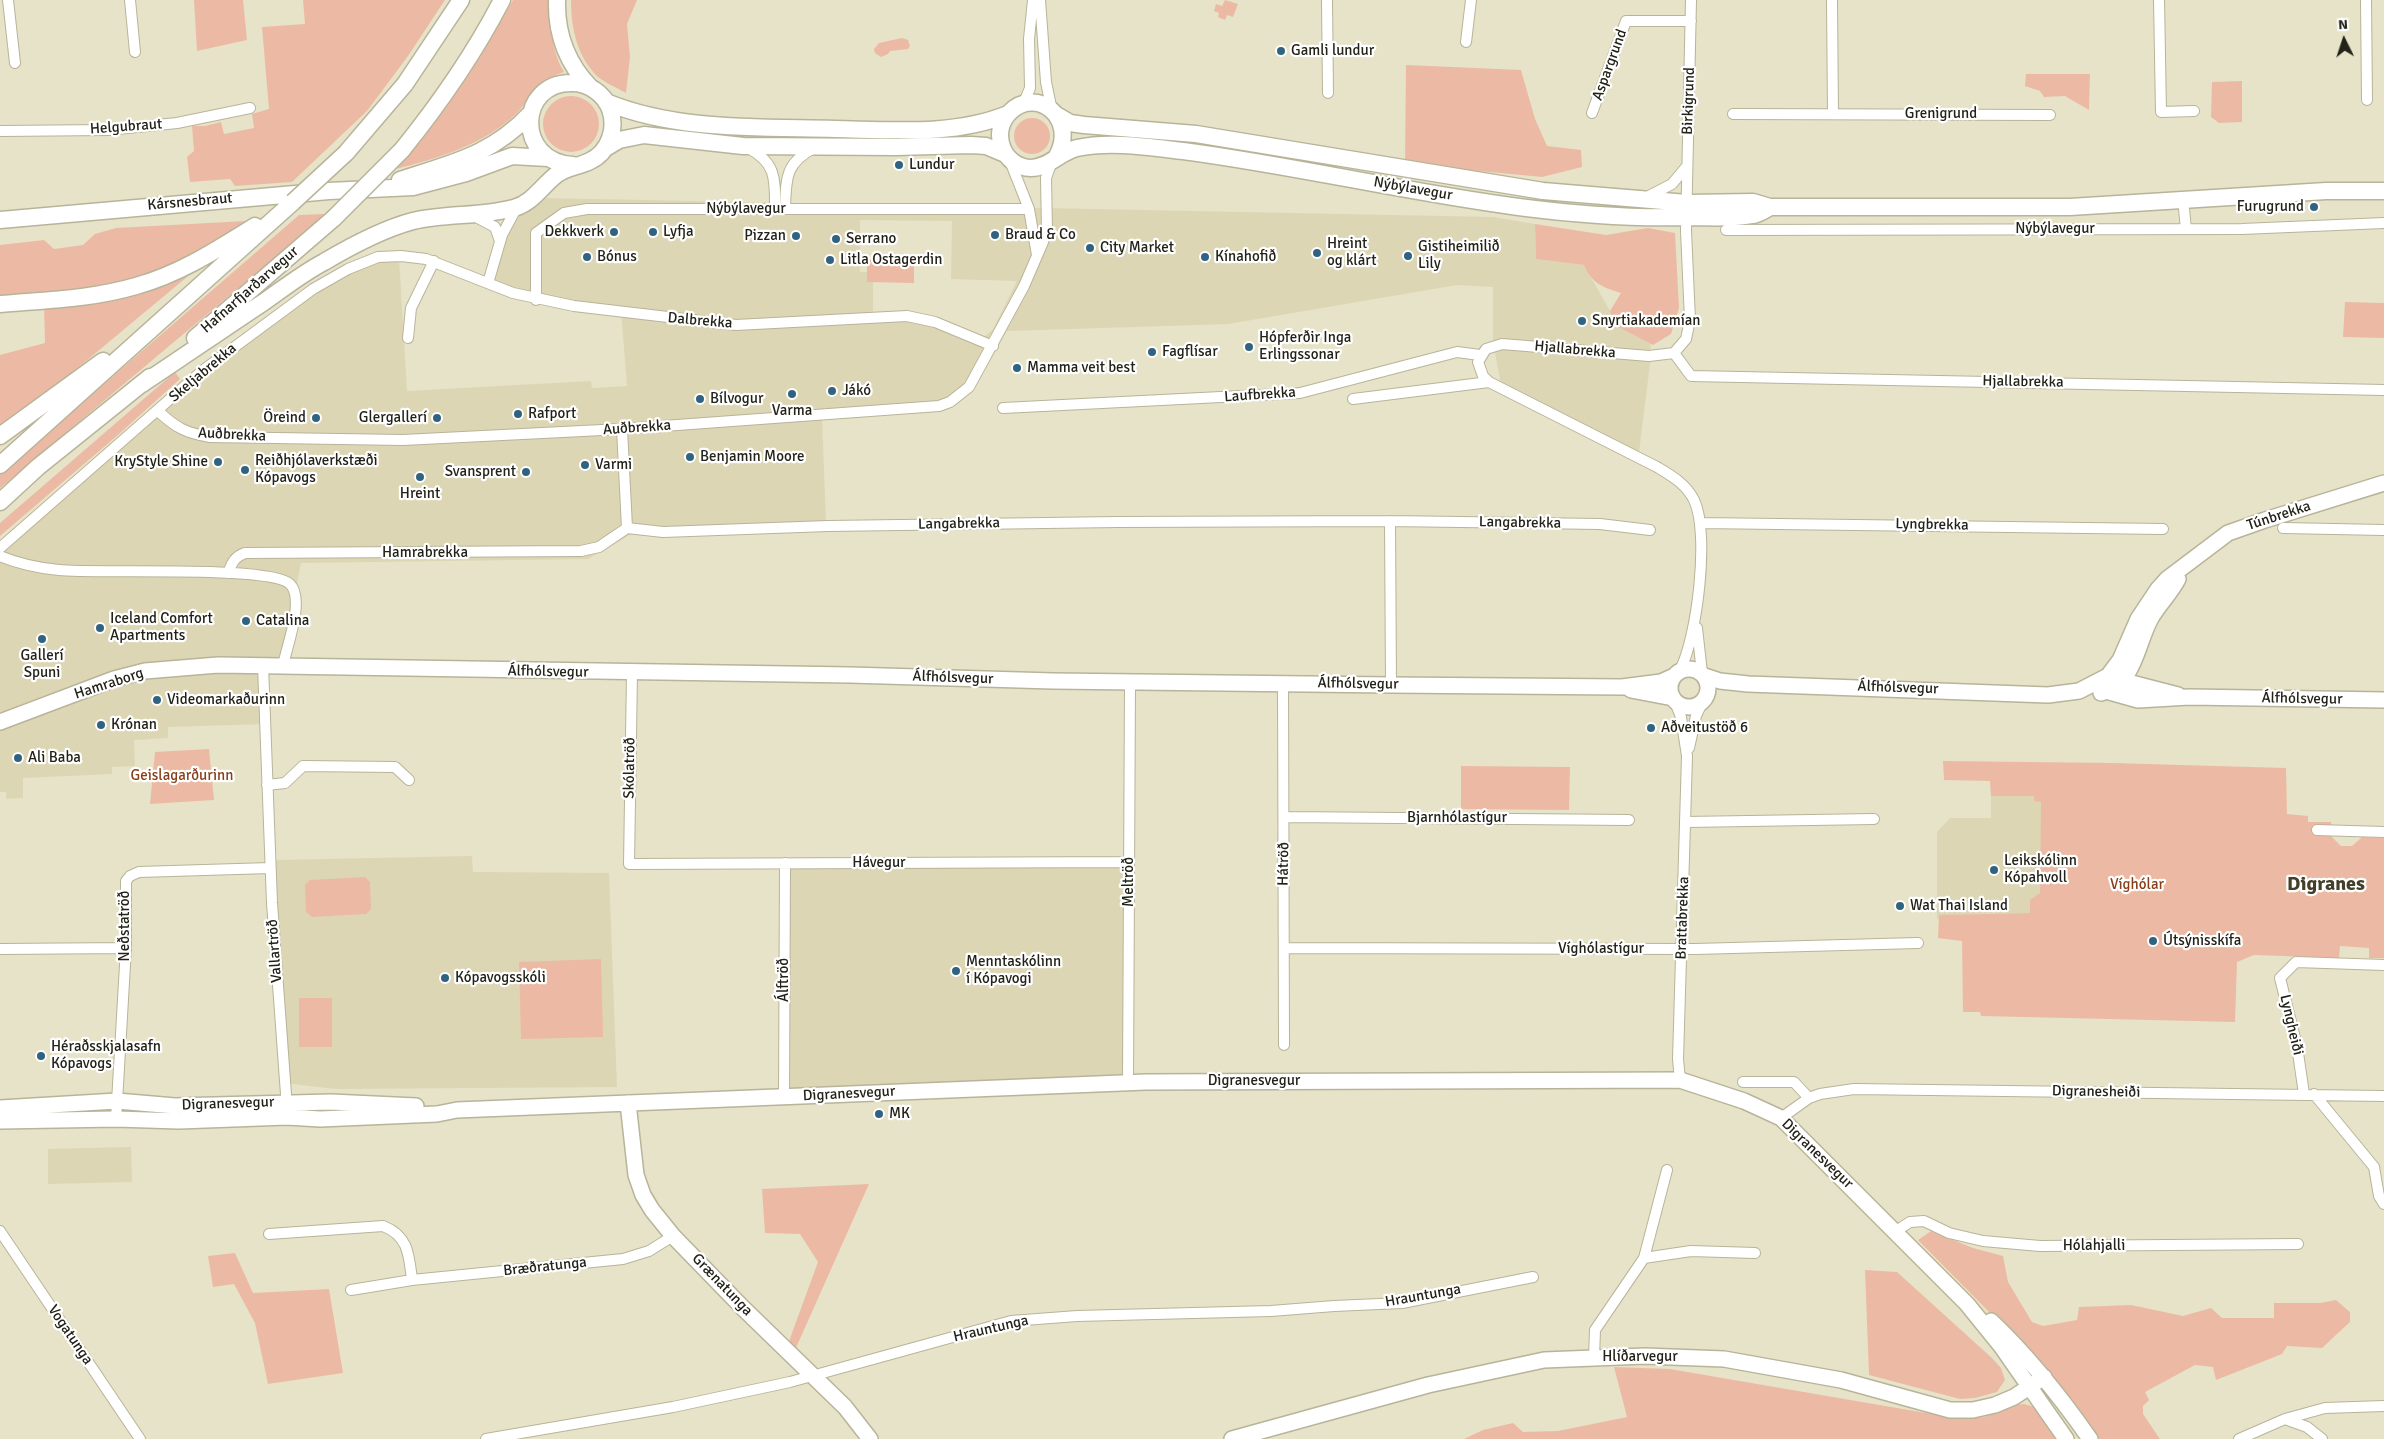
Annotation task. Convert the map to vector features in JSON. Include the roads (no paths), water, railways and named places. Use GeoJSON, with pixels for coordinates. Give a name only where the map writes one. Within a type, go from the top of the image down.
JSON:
{"type":"FeatureCollection","features":[{"type":"Feature","properties":{"kind":"main road"},"geometry":{"type":"LineString","coordinates":[[0,465],[346,153],[405,84],[461,0]]}},
{"type":"Feature","properties":{"kind":"main road","name":"Hafnarfjarðarvegur"},"geometry":{"type":"LineString","coordinates":[[2,500],[38,466],[142,384],[334,218],[402,150],[440,101],[474,52],[502,0]]}},
{"type":"Feature","properties":{"kind":"main road"},"geometry":{"type":"LineString","coordinates":[[557,0],[559,30],[567,56],[579,76],[606,102],[612,115],[612,129],[604,149]]}},
{"type":"Feature","properties":{"kind":"main road"},"geometry":{"type":"LineString","coordinates":[[381,187],[466,158],[490,147],[513,132],[531,113],[544,93],[558,85],[574,83],[590,87]]}},
{"type":"Feature","properties":{"kind":"main road"},"geometry":{"type":"LineString","coordinates":[[142,384],[324,262],[364,241],[413,221],[474,216],[517,207],[533,197],[556,175],[573,165],[590,161],[604,149],[619,140],[644,135],[743,146],[986,146],[1022,166],[1033,168],[1054,158],[1062,146],[1064,136],[1063,126],[1055,113],[1043,106],[1023,105],[1008,114],[978,124],[953,127],[859,129],[766,127],[691,121],[649,116],[606,102]]}},
{"type":"Feature","properties":{"kind":"main road"},"geometry":{"type":"LineString","coordinates":[[531,113],[530,128],[534,142],[548,158]]}},
{"type":"Feature","properties":{"kind":"main road","name":"Nýbýlavegur"},"geometry":{"type":"LineString","coordinates":[[1055,113],[1070,123],[1196,134],[1520,188],[1637,200],[1687,210]]}},
{"type":"Feature","properties":{"kind":"main road"},"geometry":{"type":"LineString","coordinates":[[1007,156],[1001,144],[1000,134],[1002,123],[1008,114]]}},
{"type":"Feature","properties":{"kind":"main road","name":"Nýbýlavegur"},"geometry":{"type":"LineString","coordinates":[[1054,158],[1075,148],[1096,145],[1151,147],[1322,173],[1500,205],[1633,217],[1753,202],[1770,208],[2070,207],[2183,199],[2384,191]]}},
{"type":"Feature","properties":{"kind":"main road"},"geometry":{"type":"LineString","coordinates":[[381,187],[413,187],[442,180],[512,156],[548,158],[562,164],[573,165]]}},
{"type":"Feature","properties":{"kind":"main road","name":"Kársnesbraut"},"geometry":{"type":"LineString","coordinates":[[0,220],[381,187]]}},
{"type":"Feature","properties":{"kind":"main road"},"geometry":{"type":"LineString","coordinates":[[0,304],[91,296],[138,286],[207,256],[273,217]]}},
{"type":"Feature","properties":{"kind":"main road"},"geometry":{"type":"LineString","coordinates":[[0,436],[168,315]]}},
{"type":"Feature","properties":{"kind":"street"},"geometry":{"type":"LineString","coordinates":[[8,0],[15,63]]}},
{"type":"Feature","properties":{"kind":"street"},"geometry":{"type":"LineString","coordinates":[[130,0],[135,52]]}},
{"type":"Feature","properties":{"kind":"street"},"geometry":{"type":"LineString","coordinates":[[1023,105],[1030,88],[1029,39],[1033,0]]}},
{"type":"Feature","properties":{"kind":"street"},"geometry":{"type":"LineString","coordinates":[[1040,0],[1046,82],[1055,113]]}},
{"type":"Feature","properties":{"kind":"street"},"geometry":{"type":"LineString","coordinates":[[1327,0],[1328,93]]}},
{"type":"Feature","properties":{"kind":"street"},"geometry":{"type":"LineString","coordinates":[[1466,42],[1471,0]]}},
{"type":"Feature","properties":{"kind":"street","name":"Birkigrund"},"geometry":{"type":"LineString","coordinates":[[1687,210],[1691,0]]}},
{"type":"Feature","properties":{"kind":"street"},"geometry":{"type":"LineString","coordinates":[[1832,0],[1833,114]]}},
{"type":"Feature","properties":{"kind":"street"},"geometry":{"type":"LineString","coordinates":[[2160,0],[2161,112],[2194,111]]}},
{"type":"Feature","properties":{"kind":"street"},"geometry":{"type":"LineString","coordinates":[[2366,0],[2367,100]]}},
{"type":"Feature","properties":{"kind":"street","name":"Aspargrund"},"geometry":{"type":"LineString","coordinates":[[1592,113],[1626,21],[1691,21]]}},
{"type":"Feature","properties":{"kind":"street","name":"Helgubraut"},"geometry":{"type":"LineString","coordinates":[[0,130],[108,130],[177,123],[250,108]]}},
{"type":"Feature","properties":{"kind":"street","name":"Grenigrund"},"geometry":{"type":"LineString","coordinates":[[1733,114],[2050,115]]}},
{"type":"Feature","properties":{"kind":"street"},"geometry":{"type":"LineString","coordinates":[[743,146],[761,155],[768,163],[773,172],[780,209]]}},
{"type":"Feature","properties":{"kind":"street"},"geometry":{"type":"LineString","coordinates":[[780,209],[791,166],[803,154],[816,147]]}},
{"type":"Feature","properties":{"kind":"street"},"geometry":{"type":"LineString","coordinates":[[1007,156],[1029,209],[1037,256]]}},
{"type":"Feature","properties":{"kind":"street","name":"Auðbrekka"},"geometry":{"type":"LineString","coordinates":[[158,411],[174,426],[210,437],[402,440],[622,429],[938,406],[950,402],[969,387],[993,346],[1037,256],[1046,230],[1046,178],[1054,158]]}},
{"type":"Feature","properties":{"kind":"street"},"geometry":{"type":"LineString","coordinates":[[1637,200],[1664,190],[1687,166]]}},
{"type":"Feature","properties":{"kind":"street"},"geometry":{"type":"LineString","coordinates":[[2183,199],[2186,229]]}},
{"type":"Feature","properties":{"kind":"street"},"geometry":{"type":"LineString","coordinates":[[488,283],[500,241],[517,207]]}},
{"type":"Feature","properties":{"kind":"street","name":"Nýbýlavegur"},"geometry":{"type":"LineString","coordinates":[[536,300],[536,232],[564,213],[587,209],[1029,209]]}},
{"type":"Feature","properties":{"kind":"street"},"geometry":{"type":"LineString","coordinates":[[1674,353],[1686,339],[1690,320],[1687,210]]}},
{"type":"Feature","properties":{"kind":"street"},"geometry":{"type":"LineString","coordinates":[[474,216],[496,227],[500,241]]}},
{"type":"Feature","properties":{"kind":"street","name":"Nýbýlavegur"},"geometry":{"type":"LineString","coordinates":[[1726,230],[2242,230],[2384,223]]}},
{"type":"Feature","properties":{"kind":"street","name":"Skeljabrekka"},"geometry":{"type":"LineString","coordinates":[[0,548],[202,371],[313,289],[348,268],[378,257],[401,256],[434,261],[488,283]]}},
{"type":"Feature","properties":{"kind":"street"},"geometry":{"type":"LineString","coordinates":[[408,338],[411,308],[434,261]]}},
{"type":"Feature","properties":{"kind":"street","name":"Dalbrekka"},"geometry":{"type":"LineString","coordinates":[[488,283],[536,300],[667,318],[736,325],[907,316],[935,322],[993,346]]}},
{"type":"Feature","properties":{"kind":"street","name":"Hjallabrekka"},"geometry":{"type":"LineString","coordinates":[[1480,355],[1494,345],[1505,344],[1649,356],[1674,353],[1691,376],[2384,390]]}},
{"type":"Feature","properties":{"kind":"street","name":"Laufbrekka"},"geometry":{"type":"LineString","coordinates":[[1004,408],[1300,393],[1456,352],[1480,355]]}},
{"type":"Feature","properties":{"kind":"street"},"geometry":{"type":"LineString","coordinates":[[1480,355],[1480,369],[1489,382],[1657,467],[1676,479],[1693,499],[1701,523],[1696,617],[1686,660],[1676,674],[1670,688],[1674,700],[1686,707],[1697,706],[1704,700],[1709,686],[1703,674],[1696,617]]}},
{"type":"Feature","properties":{"kind":"street"},"geometry":{"type":"LineString","coordinates":[[1353,399],[1489,382]]}},
{"type":"Feature","properties":{"kind":"street"},"geometry":{"type":"LineString","coordinates":[[622,429],[627,528]]}},
{"type":"Feature","properties":{"kind":"street","name":"Túnbrekka"},"geometry":{"type":"LineString","coordinates":[[2104,683],[2120,660],[2138,619],[2149,600],[2167,579],[2228,533],[2384,483]]}},
{"type":"Feature","properties":{"kind":"street"},"geometry":{"type":"LineString","coordinates":[[1390,521],[1391,685]]}},
{"type":"Feature","properties":{"kind":"street","name":"Langabrekka"},"geometry":{"type":"LineString","coordinates":[[627,528],[663,532],[838,526],[1108,522],[1390,521],[1600,524],[1650,530]]}},
{"type":"Feature","properties":{"kind":"street","name":"Lyngbrekka"},"geometry":{"type":"LineString","coordinates":[[1701,523],[2163,528]]}},
{"type":"Feature","properties":{"kind":"street","name":"Hamrabrekka"},"geometry":{"type":"LineString","coordinates":[[228,573],[232,562],[238,556],[245,553],[581,551],[599,547],[627,528]]}},
{"type":"Feature","properties":{"kind":"street"},"geometry":{"type":"LineString","coordinates":[[2283,528],[2384,530]]}},
{"type":"Feature","properties":{"kind":"street"},"geometry":{"type":"LineString","coordinates":[[0,556],[23,564],[60,570],[228,573],[280,579],[290,584],[296,594],[297,608],[283,665]]}},
{"type":"Feature","properties":{"kind":"street","name":"Túnbrekka"},"geometry":{"type":"LineString","coordinates":[[2122,682],[2132,666],[2148,625],[2184,568]]}},
{"type":"Feature","properties":{"kind":"street","name":"Hamraborg"},"geometry":{"type":"LineString","coordinates":[[0,722],[114,679],[145,671],[218,665],[283,665]]}},
{"type":"Feature","properties":{"kind":"street","name":"Vallartröð"},"geometry":{"type":"LineString","coordinates":[[263,665],[270,868],[287,1110]]}},
{"type":"Feature","properties":{"kind":"street","name":"Álfhólsvegur"},"geometry":{"type":"LineString","coordinates":[[283,665],[1130,682],[1622,687],[1661,682],[1676,674]]}},
{"type":"Feature","properties":{"kind":"street"},"geometry":{"type":"LineString","coordinates":[[1676,674],[1691,668],[1703,674]]}},
{"type":"Feature","properties":{"kind":"street","name":"Skólatröð"},"geometry":{"type":"LineString","coordinates":[[629,864],[632,673]]}},
{"type":"Feature","properties":{"kind":"street","name":"Álfhólsvegur"},"geometry":{"type":"LineString","coordinates":[[1703,674],[1720,681],[1748,684],[2077,697],[2104,683],[2122,682],[2189,698]]}},
{"type":"Feature","properties":{"kind":"street","name":"Meltröð"},"geometry":{"type":"LineString","coordinates":[[1128,1082],[1130,682]]}},
{"type":"Feature","properties":{"kind":"street","name":"Hátröð"},"geometry":{"type":"LineString","coordinates":[[1283,683],[1285,817],[1284,1046]]}},
{"type":"Feature","properties":{"kind":"street","name":"Álfhólsvegur"},"geometry":{"type":"LineString","coordinates":[[2104,683],[2138,700],[2189,698],[2384,700]]}},
{"type":"Feature","properties":{"kind":"street","name":"Álfhólsvegur"},"geometry":{"type":"LineString","coordinates":[[1704,700],[1748,684]]}},
{"type":"Feature","properties":{"kind":"street","name":"Álfhólsvegur"},"geometry":{"type":"LineString","coordinates":[[1622,687],[1674,700]]}},
{"type":"Feature","properties":{"kind":"street","name":"Brattabrekka"},"geometry":{"type":"LineString","coordinates":[[1674,700],[1681,717],[1687,756],[1680,1080]]}},
{"type":"Feature","properties":{"kind":"street","name":"Brattabrekka"},"geometry":{"type":"LineString","coordinates":[[1687,756],[1696,716],[1704,700]]}},
{"type":"Feature","properties":{"kind":"street"},"geometry":{"type":"LineString","coordinates":[[268,785],[285,784],[303,766],[395,767],[409,780]]}},
{"type":"Feature","properties":{"kind":"street","name":"Bjarnhólastígur"},"geometry":{"type":"LineString","coordinates":[[1285,817],[1629,820]]}},
{"type":"Feature","properties":{"kind":"street"},"geometry":{"type":"LineString","coordinates":[[1686,822],[1874,819]]}},
{"type":"Feature","properties":{"kind":"street"},"geometry":{"type":"LineString","coordinates":[[2317,830],[2384,832]]}},
{"type":"Feature","properties":{"kind":"street","name":"Hávegur"},"geometry":{"type":"LineString","coordinates":[[629,864],[1129,862]]}},
{"type":"Feature","properties":{"kind":"street","name":"Álftröð"},"geometry":{"type":"LineString","coordinates":[[784,1097],[785,863]]}},
{"type":"Feature","properties":{"kind":"street","name":"Neðstatröð"},"geometry":{"type":"LineString","coordinates":[[116,1119],[126,948],[124,884],[134,874],[270,868]]}},
{"type":"Feature","properties":{"kind":"street","name":"Víghólastígur"},"geometry":{"type":"LineString","coordinates":[[1284,948],[1682,949],[1918,943]]}},
{"type":"Feature","properties":{"kind":"street"},"geometry":{"type":"LineString","coordinates":[[0,949],[126,948]]}},
{"type":"Feature","properties":{"kind":"street","name":"Lyngheiði"},"geometry":{"type":"LineString","coordinates":[[2309,1094],[2280,978],[2296,962],[2384,965]]}},
{"type":"Feature","properties":{"kind":"street","name":"Digranesvegur"},"geometry":{"type":"LineString","coordinates":[[0,1121],[116,1119],[180,1121],[376,1103],[457,1110],[1128,1082],[1680,1080],[1744,1100],[1781,1118],[1967,1304],[2010,1339],[2044,1377],[2090,1439]]}},
{"type":"Feature","properties":{"kind":"street"},"geometry":{"type":"LineString","coordinates":[[1743,1082],[1794,1082],[1809,1098]]}},
{"type":"Feature","properties":{"kind":"street","name":"Digranesheiði"},"geometry":{"type":"LineString","coordinates":[[1781,1118],[1809,1098],[1820,1094],[1854,1088],[2384,1096]]}},
{"type":"Feature","properties":{"kind":"street"},"geometry":{"type":"LineString","coordinates":[[2309,1094],[2374,1167],[2378,1196],[2384,1204]]}},
{"type":"Feature","properties":{"kind":"street","name":"Digranesvegur"},"geometry":{"type":"LineString","coordinates":[[0,1108],[117,1101],[175,1106],[287,1110]]}},
{"type":"Feature","properties":{"kind":"street","name":"Grænatunga"},"geometry":{"type":"LineString","coordinates":[[628,1103],[636,1175],[643,1195],[652,1210],[673,1236],[846,1407],[870,1439]]}},
{"type":"Feature","properties":{"kind":"street"},"geometry":{"type":"LineString","coordinates":[[1594,1356],[1595,1330],[1644,1258],[1667,1170]]}},
{"type":"Feature","properties":{"kind":"street","name":"Hólahjalli"},"geometry":{"type":"LineString","coordinates":[[1896,1231],[1910,1222],[1924,1221],[1949,1233],[1983,1241],[2040,1246],[2298,1244]]}},
{"type":"Feature","properties":{"kind":"street"},"geometry":{"type":"LineString","coordinates":[[269,1234],[383,1226],[397,1233],[405,1242],[412,1280]]}},
{"type":"Feature","properties":{"kind":"street","name":"Vogatunga"},"geometry":{"type":"LineString","coordinates":[[0,1231],[140,1439]]}},
{"type":"Feature","properties":{"kind":"street","name":"Bræðratunga"},"geometry":{"type":"LineString","coordinates":[[351,1290],[412,1280],[623,1259],[649,1251],[673,1236]]}},
{"type":"Feature","properties":{"kind":"street"},"geometry":{"type":"LineString","coordinates":[[1644,1258],[1691,1250],[1755,1253]]}},
{"type":"Feature","properties":{"kind":"street","name":"Hrauntunga"},"geometry":{"type":"LineString","coordinates":[[486,1439],[673,1406],[790,1382],[1011,1321],[1077,1316],[1271,1311],[1402,1303],[1533,1277]]}},
{"type":"Feature","properties":{"kind":"street","name":"Digranesvegur"},"geometry":{"type":"LineString","coordinates":[[1967,1304],[2066,1439]]}},
{"type":"Feature","properties":{"kind":"street","name":"Hlíðarvegur"},"geometry":{"type":"LineString","coordinates":[[1232,1439],[1439,1383],[1544,1360],[1594,1356],[1724,1358],[1841,1380],[1950,1410],[1974,1410],[1996,1405],[2030,1388],[2044,1377]]}},
{"type":"Feature","properties":{"kind":"street"},"geometry":{"type":"LineString","coordinates":[[2239,1439],[2285,1419],[2325,1408],[2384,1406]]}},
{"type":"Feature","properties":{"kind":"street"},"geometry":{"type":"LineString","coordinates":[[2285,1419],[2307,1427],[2322,1439]]}},
{"type":"Feature","properties":{"kind":"place","name":"Gamli lundur"},"geometry":{"type":"Point","coordinates":[1281,51]}},
{"type":"Feature","properties":{"kind":"place","name":"Lundur"},"geometry":{"type":"Point","coordinates":[899,165]}},
{"type":"Feature","properties":{"kind":"place","name":"Furugrund"},"geometry":{"type":"Point","coordinates":[2314,207]}},
{"type":"Feature","properties":{"kind":"place","name":"Dekkverk"},"geometry":{"type":"Point","coordinates":[614,232]}},
{"type":"Feature","properties":{"kind":"place","name":"Lyfja"},"geometry":{"type":"Point","coordinates":[653,232]}},
{"type":"Feature","properties":{"kind":"place","name":"Braud & Co"},"geometry":{"type":"Point","coordinates":[995,235]}},
{"type":"Feature","properties":{"kind":"place","name":"Pizzan"},"geometry":{"type":"Point","coordinates":[796,236]}},
{"type":"Feature","properties":{"kind":"place","name":"Serrano"},"geometry":{"type":"Point","coordinates":[836,239]}},
{"type":"Feature","properties":{"kind":"place","name":"City Market"},"geometry":{"type":"Point","coordinates":[1090,248]}},
{"type":"Feature","properties":{"kind":"place","name":"Hreint og klárt"},"geometry":{"type":"Point","coordinates":[1317,253]}},
{"type":"Feature","properties":{"kind":"place","name":"Gistiheimilið Lily"},"geometry":{"type":"Point","coordinates":[1408,256]}},
{"type":"Feature","properties":{"kind":"place","name":"Bónus"},"geometry":{"type":"Point","coordinates":[587,257]}},
{"type":"Feature","properties":{"kind":"place","name":"Kínahofið"},"geometry":{"type":"Point","coordinates":[1205,257]}},
{"type":"Feature","properties":{"kind":"place","name":"Litla Ostagerdin"},"geometry":{"type":"Point","coordinates":[830,260]}},
{"type":"Feature","properties":{"kind":"place","name":"Snyrtiakademían"},"geometry":{"type":"Point","coordinates":[1582,321]}},
{"type":"Feature","properties":{"kind":"place","name":"Hópferðir Inga Erlingssonar"},"geometry":{"type":"Point","coordinates":[1249,347]}},
{"type":"Feature","properties":{"kind":"place","name":"Fagflísar"},"geometry":{"type":"Point","coordinates":[1152,352]}},
{"type":"Feature","properties":{"kind":"place","name":"Mamma veit best"},"geometry":{"type":"Point","coordinates":[1017,368]}},
{"type":"Feature","properties":{"kind":"place","name":"Jákó"},"geometry":{"type":"Point","coordinates":[832,391]}},
{"type":"Feature","properties":{"kind":"place","name":"Varma"},"geometry":{"type":"Point","coordinates":[792,394]}},
{"type":"Feature","properties":{"kind":"place","name":"Bílvogur"},"geometry":{"type":"Point","coordinates":[700,399]}},
{"type":"Feature","properties":{"kind":"place","name":"Rafport"},"geometry":{"type":"Point","coordinates":[518,414]}},
{"type":"Feature","properties":{"kind":"place","name":"Öreind"},"geometry":{"type":"Point","coordinates":[316,418]}},
{"type":"Feature","properties":{"kind":"place","name":"Glergallerí"},"geometry":{"type":"Point","coordinates":[437,418]}},
{"type":"Feature","properties":{"kind":"place","name":"Benjamin Moore"},"geometry":{"type":"Point","coordinates":[690,457]}},
{"type":"Feature","properties":{"kind":"place","name":"KryStyle Shine"},"geometry":{"type":"Point","coordinates":[218,462]}},
{"type":"Feature","properties":{"kind":"place","name":"Varmi"},"geometry":{"type":"Point","coordinates":[585,465]}},
{"type":"Feature","properties":{"kind":"place","name":"Reiðhjólaverkstæði Kópavogs"},"geometry":{"type":"Point","coordinates":[245,470]}},
{"type":"Feature","properties":{"kind":"place","name":"Svansprent"},"geometry":{"type":"Point","coordinates":[526,472]}},
{"type":"Feature","properties":{"kind":"place","name":"Hreint"},"geometry":{"type":"Point","coordinates":[420,477]}},
{"type":"Feature","properties":{"kind":"place","name":"Catalina"},"geometry":{"type":"Point","coordinates":[246,621]}},
{"type":"Feature","properties":{"kind":"place","name":"Iceland Comfort Apartments"},"geometry":{"type":"Point","coordinates":[100,628]}},
{"type":"Feature","properties":{"kind":"place","name":"Gallerí Spuni"},"geometry":{"type":"Point","coordinates":[42,639]}},
{"type":"Feature","properties":{"kind":"place","name":"Videomarkaðurinn"},"geometry":{"type":"Point","coordinates":[157,700]}},
{"type":"Feature","properties":{"kind":"place","name":"Krónan"},"geometry":{"type":"Point","coordinates":[101,725]}},
{"type":"Feature","properties":{"kind":"place","name":"Aðveitustöð 6"},"geometry":{"type":"Point","coordinates":[1651,728]}},
{"type":"Feature","properties":{"kind":"place","name":"Ali Baba"},"geometry":{"type":"Point","coordinates":[18,758]}},
{"type":"Feature","properties":{"kind":"place","name":"Leikskólinn Kópahvoll"},"geometry":{"type":"Point","coordinates":[1994,870]}},
{"type":"Feature","properties":{"kind":"place","name":"Wat Thai Island"},"geometry":{"type":"Point","coordinates":[1900,906]}},
{"type":"Feature","properties":{"kind":"place","name":"Útsýnisskífa"},"geometry":{"type":"Point","coordinates":[2153,941]}},
{"type":"Feature","properties":{"kind":"place","name":"Menntaskólinn í Kópavogi"},"geometry":{"type":"Point","coordinates":[956,971]}},
{"type":"Feature","properties":{"kind":"place","name":"Kópavogsskóli"},"geometry":{"type":"Point","coordinates":[445,978]}},
{"type":"Feature","properties":{"kind":"place","name":"Héraðsskjalasafn Kópavogs"},"geometry":{"type":"Point","coordinates":[41,1056]}},
{"type":"Feature","properties":{"kind":"place","name":"MK"},"geometry":{"type":"Point","coordinates":[879,1114]}},
{"type":"Feature","properties":{"kind":"district","name":"Digranes"},"geometry":{"type":"Point","coordinates":[2326,885]}},
{"type":"Feature","properties":{"kind":"park label","name":"Geislagarðurinn"},"geometry":{"type":"Point","coordinates":[182,776]}},
{"type":"Feature","properties":{"kind":"park label","name":"Víghólar"},"geometry":{"type":"Point","coordinates":[2137,885]}}]}
